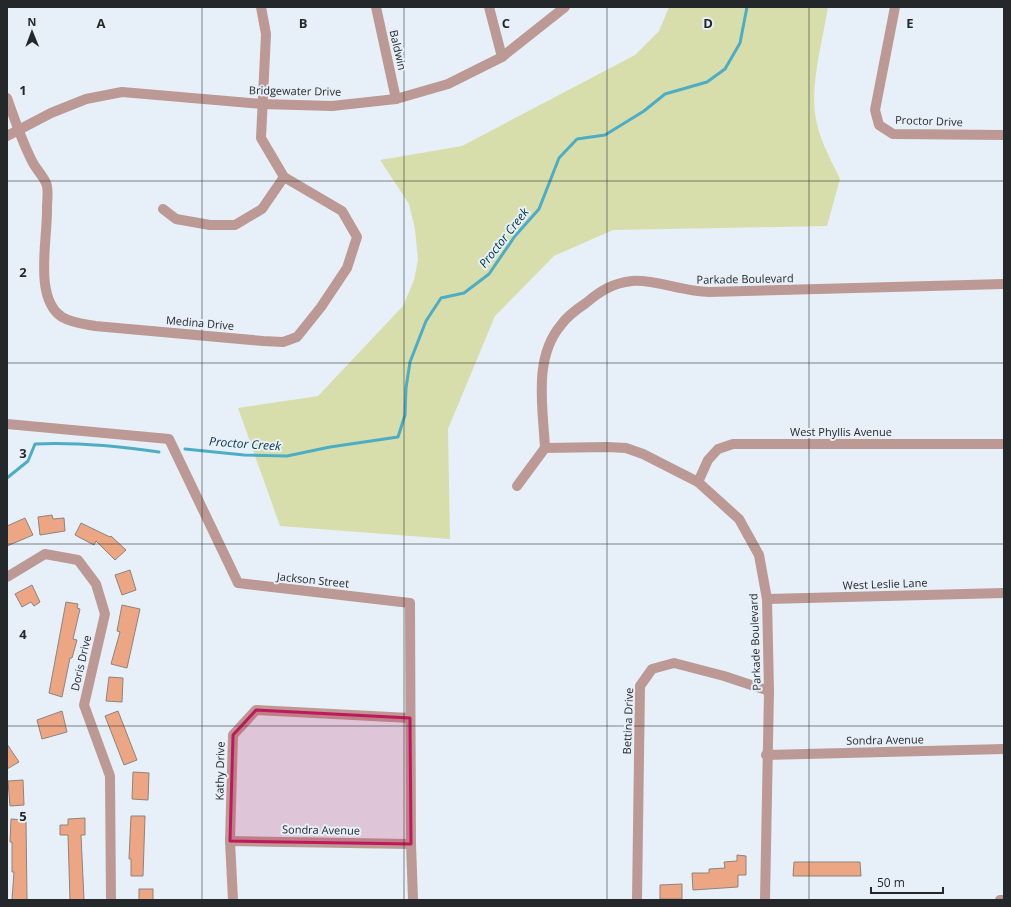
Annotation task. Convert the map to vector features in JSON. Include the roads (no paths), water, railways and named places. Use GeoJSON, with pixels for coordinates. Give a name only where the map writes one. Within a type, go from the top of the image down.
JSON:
{"type":"FeatureCollection","features":[{"type":"Feature","properties":{"kind":"street"},"geometry":{"type":"LineString","coordinates":[[163,209],[176,219],[210,225],[235,225],[262,209],[284,177],[260,138],[266,34],[260,7]]}},
{"type":"Feature","properties":{"kind":"street","name":"Baldwin"},"geometry":{"type":"LineString","coordinates":[[376,7],[396,99]]}},
{"type":"Feature","properties":{"kind":"street"},"geometry":{"type":"LineString","coordinates":[[489,7],[502,57]]}},
{"type":"Feature","properties":{"kind":"street","name":"Bridgewater Drive"},"geometry":{"type":"LineString","coordinates":[[7,136],[51,113],[86,99],[122,92],[262,104],[332,106],[396,99],[448,84],[502,57],[565,7]]}},
{"type":"Feature","properties":{"kind":"street","name":"Proctor Drive"},"geometry":{"type":"LineString","coordinates":[[895,7],[875,110],[879,125],[893,134],[1004,135]]}},
{"type":"Feature","properties":{"kind":"street","name":"Medina Drive"},"geometry":{"type":"LineString","coordinates":[[7,98],[18,130],[33,163],[47,184],[48,224],[44,275],[45,289],[49,302],[63,317],[75,322],[94,326],[283,342],[297,337],[307,326],[347,268],[357,237],[342,211],[284,177]]}},
{"type":"Feature","properties":{"kind":"street","name":"Parkade Boulevard"},"geometry":{"type":"LineString","coordinates":[[765,900],[766,755],[769,691],[767,599],[759,555],[739,519],[698,482],[643,454],[626,448],[545,448],[542,380],[545,357],[551,340],[561,324],[603,289],[619,283],[633,281],[648,282],[692,292],[1004,284]]}},
{"type":"Feature","properties":{"kind":"street","name":"Jackson Street"},"geometry":{"type":"LineString","coordinates":[[7,424],[168,439],[238,583],[410,603],[411,844],[413,900]]}},
{"type":"Feature","properties":{"kind":"street","name":"West Phyllis Avenue"},"geometry":{"type":"LineString","coordinates":[[698,482],[708,460],[718,449],[733,444],[1004,444]]}},
{"type":"Feature","properties":{"kind":"street"},"geometry":{"type":"LineString","coordinates":[[518,486],[545,448]]}},
{"type":"Feature","properties":{"kind":"street","name":"Doris Drive"},"geometry":{"type":"LineString","coordinates":[[7,578],[45,554],[78,560],[96,584],[105,614],[84,705],[110,776],[111,900]]}},
{"type":"Feature","properties":{"kind":"street","name":"West Leslie Lane"},"geometry":{"type":"LineString","coordinates":[[767,599],[1004,593]]}},
{"type":"Feature","properties":{"kind":"street","name":"Bettina Drive"},"geometry":{"type":"LineString","coordinates":[[637,900],[640,686],[652,669],[674,663],[724,676],[769,691]]}},
{"type":"Feature","properties":{"kind":"street","name":"Kathy Drive"},"geometry":{"type":"LineString","coordinates":[[233,900],[230,841],[233,735],[256,710],[410,718]]}},
{"type":"Feature","properties":{"kind":"street","name":"Sondra Avenue"},"geometry":{"type":"LineString","coordinates":[[766,755],[1004,749]]}},
{"type":"Feature","properties":{"kind":"street","name":"Sondra Avenue"},"geometry":{"type":"LineString","coordinates":[[230,841],[411,844]]}},
{"type":"Feature","properties":{"kind":"waterway","name":"Proctor Creek"},"geometry":{"type":"LineString","coordinates":[[185,449],[244,455],[287,456],[330,447],[398,437],[405,415],[406,388],[410,362],[426,321],[441,298],[464,293],[489,274],[515,236],[539,209],[559,158],[577,139],[605,135],[644,111],[665,94],[707,82],[725,69],[740,43],[747,7]]}},
{"type":"Feature","properties":{"kind":"waterway","name":"Proctor Creek"},"geometry":{"type":"LineString","coordinates":[[7,478],[28,461],[35,444],[97,445],[159,452]]}}]}
